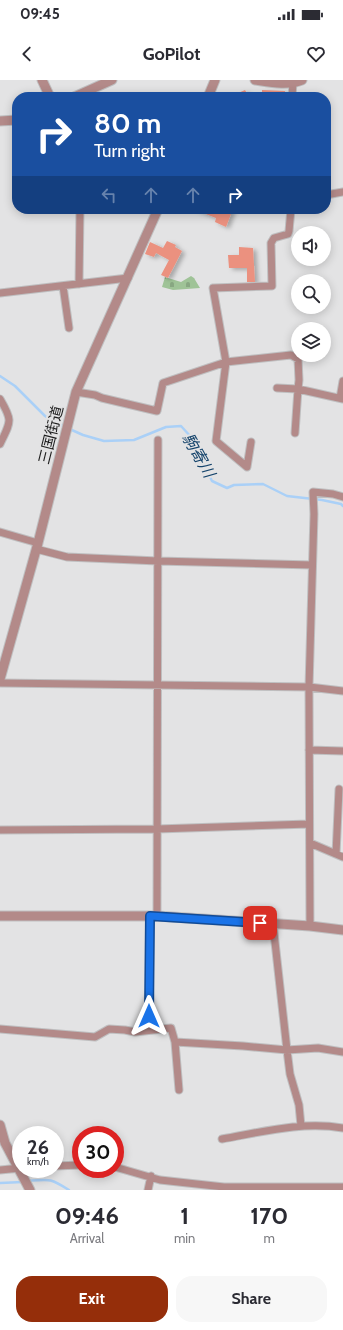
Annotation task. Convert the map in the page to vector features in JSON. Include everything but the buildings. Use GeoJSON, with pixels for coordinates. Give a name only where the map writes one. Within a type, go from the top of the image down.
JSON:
{"type":"FeatureCollection","features":[{"type":"Feature","properties":{"kind":"street"},"geometry":{"type":"LineString","coordinates":[[42,80],[48,92]]}},
{"type":"Feature","properties":{"kind":"street"},"geometry":{"type":"LineString","coordinates":[[85,92],[112,80]]}},
{"type":"Feature","properties":{"kind":"street"},"geometry":{"type":"LineString","coordinates":[[210,92],[216,80]]}},
{"type":"Feature","properties":{"kind":"street"},"geometry":{"type":"LineString","coordinates":[[255,80],[272,83],[296,81],[293,92]]}},
{"type":"Feature","properties":{"kind":"street"},"geometry":{"type":"LineString","coordinates":[[0,122],[12,121]]}},
{"type":"Feature","properties":{"kind":"street"},"geometry":{"type":"LineString","coordinates":[[331,194],[343,192]]}},
{"type":"Feature","properties":{"kind":"street"},"geometry":{"type":"LineString","coordinates":[[79,284],[80,214]]}},
{"type":"Feature","properties":{"kind":"street","name":"三国街道"},"geometry":{"type":"LineString","coordinates":[[0,679],[37,546],[76,392],[156,214]]}},
{"type":"Feature","properties":{"kind":"street"},"geometry":{"type":"LineString","coordinates":[[251,442],[247,467],[216,441],[226,362],[213,288],[272,286],[271,243],[274,238],[288,234],[291,214]]}},
{"type":"Feature","properties":{"kind":"street"},"geometry":{"type":"LineString","coordinates":[[0,293],[128,278]]}},
{"type":"Feature","properties":{"kind":"street"},"geometry":{"type":"LineString","coordinates":[[63,286],[69,328]]}},
{"type":"Feature","properties":{"kind":"street"},"geometry":{"type":"LineString","coordinates":[[76,392],[95,395],[157,411],[163,383],[226,362],[291,356],[298,359],[299,380],[295,433]]}},
{"type":"Feature","properties":{"kind":"street"},"geometry":{"type":"LineString","coordinates":[[277,388],[298,389],[341,398],[343,381]]}},
{"type":"Feature","properties":{"kind":"street"},"geometry":{"type":"LineString","coordinates":[[0,399],[9,414],[8,427],[0,444]]}},
{"type":"Feature","properties":{"kind":"street"},"geometry":{"type":"LineString","coordinates":[[149,1030],[157,828],[158,440]]}},
{"type":"Feature","properties":{"kind":"street"},"geometry":{"type":"LineString","coordinates":[[310,926],[309,686],[313,492],[333,494],[343,497]]}},
{"type":"Feature","properties":{"kind":"street"},"geometry":{"type":"LineString","coordinates":[[0,532],[66,557],[312,565]]}},
{"type":"Feature","properties":{"kind":"street"},"geometry":{"type":"LineString","coordinates":[[0,683],[309,686],[343,691]]}},
{"type":"Feature","properties":{"kind":"street"},"geometry":{"type":"LineString","coordinates":[[309,750],[343,751]]}},
{"type":"Feature","properties":{"kind":"street"},"geometry":{"type":"LineString","coordinates":[[336,854],[339,789]]}},
{"type":"Feature","properties":{"kind":"street"},"geometry":{"type":"LineString","coordinates":[[0,830],[309,824]]}},
{"type":"Feature","properties":{"kind":"street"},"geometry":{"type":"LineString","coordinates":[[310,843],[343,856]]}},
{"type":"Feature","properties":{"kind":"street"},"geometry":{"type":"LineString","coordinates":[[0,916],[153,916],[310,926],[343,930]]}},
{"type":"Feature","properties":{"kind":"street"},"geometry":{"type":"LineString","coordinates":[[273,924],[290,1074],[299,1105],[301,1126]]}},
{"type":"Feature","properties":{"kind":"street"},"geometry":{"type":"LineString","coordinates":[[0,1029],[95,1037],[109,1029],[135,1032],[171,1028],[175,1042],[179,1090]]}},
{"type":"Feature","properties":{"kind":"street"},"geometry":{"type":"LineString","coordinates":[[175,1042],[287,1050],[318,1048],[343,1052]]}},
{"type":"Feature","properties":{"kind":"street"},"geometry":{"type":"LineString","coordinates":[[0,1125],[5,1143],[12,1155]]}},
{"type":"Feature","properties":{"kind":"street"},"geometry":{"type":"LineString","coordinates":[[222,1139],[301,1126],[334,1126],[343,1128]]}},
{"type":"Feature","properties":{"kind":"street"},"geometry":{"type":"LineString","coordinates":[[0,1170],[12,1169]]}},
{"type":"Feature","properties":{"kind":"street"},"geometry":{"type":"LineString","coordinates":[[124,1169],[160,1180],[224,1187],[306,1189],[343,1187]]}},
{"type":"Feature","properties":{"kind":"street"},"geometry":{"type":"LineString","coordinates":[[148,1190],[150,1176]]}},
{"type":"Feature","properties":{"kind":"street"},"geometry":{"type":"LineString","coordinates":[[25,1178],[30,1190]]}},
{"type":"Feature","properties":{"kind":"green space"},"geometry":{"type":"Polygon","coordinates":[[[191,276],[200,288],[173,290],[162,287],[165,277],[181,282],[191,276]]]}},
{"type":"Feature","properties":{"kind":"waterway","name":"駒寄川"},"geometry":{"type":"LineString","coordinates":[[0,376],[15,386],[45,416],[54,422],[83,435],[104,441],[134,440],[166,427],[181,426],[191,437],[212,481],[227,488],[234,485],[263,484],[287,496],[322,500],[341,504],[343,506]]}},
{"type":"Feature","properties":{"kind":"waterway"},"geometry":{"type":"LineString","coordinates":[[28,1181],[50,1180],[69,1190]]}},
{"type":"Feature","properties":{"kind":"waterway"},"geometry":{"type":"LineString","coordinates":[[0,1183],[23,1182]]}},
{"type":"Feature","properties":{"kind":"route"},"geometry":{"type":"LineString","coordinates":[[149,1016],[150,916],[260,923]]}}]}
